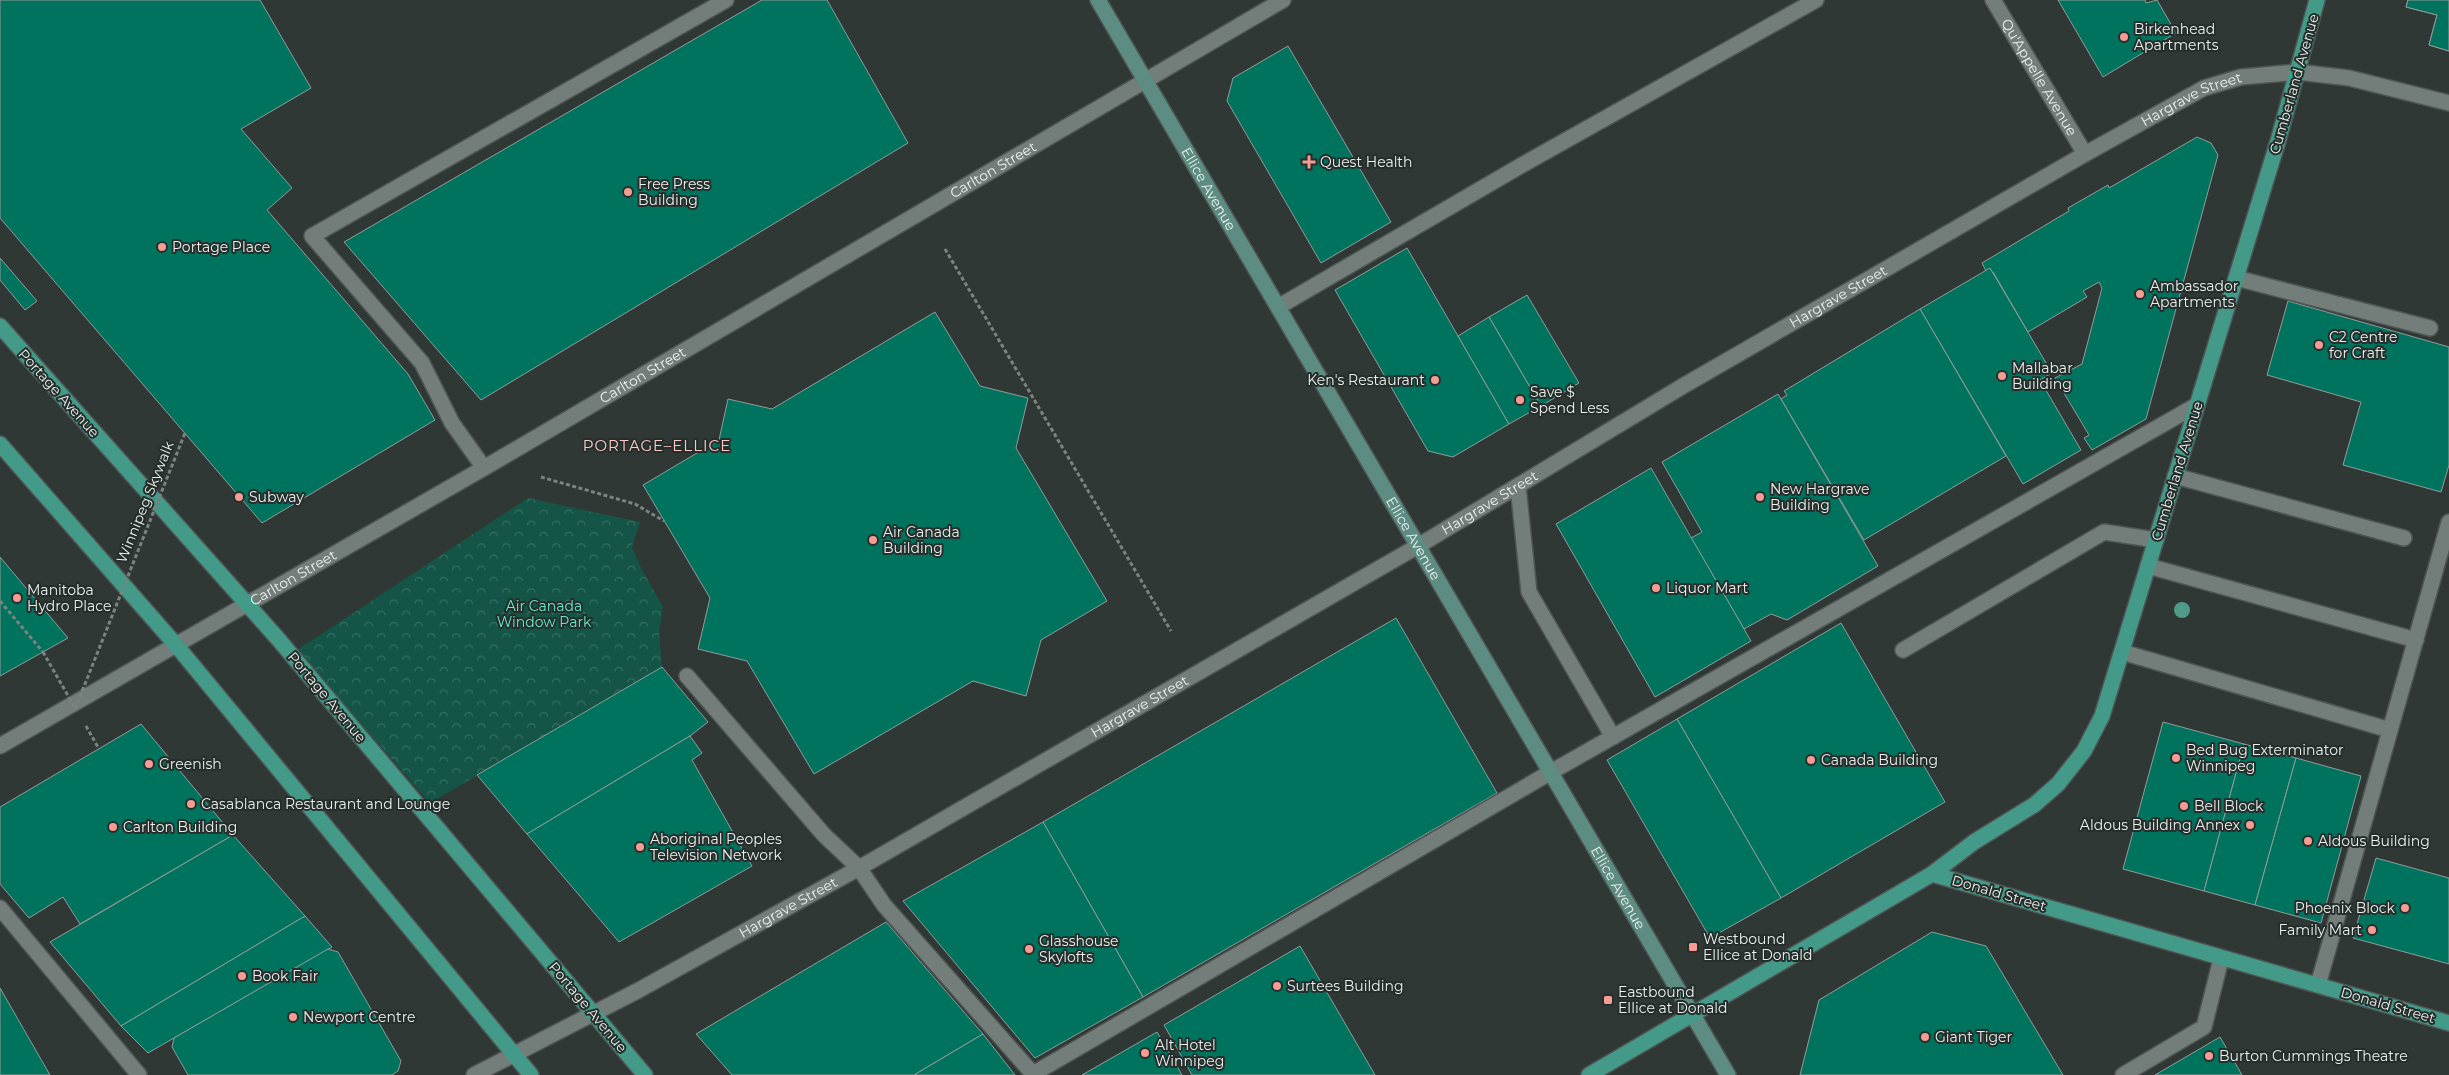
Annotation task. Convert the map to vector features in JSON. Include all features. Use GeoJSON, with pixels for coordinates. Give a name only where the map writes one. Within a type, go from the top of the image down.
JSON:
{"type":"FeatureCollection","features":[{"type":"Feature","properties":{"kind":"main road","name":"Ellice Avenue"},"geometry":{"type":"LineString","coordinates":[[1098,0],[1728,1075]]}},
{"type":"Feature","properties":{"kind":"main road","name":"Cumberland Avenue"},"geometry":{"type":"LineString","coordinates":[[1932,874],[1974,842],[2034,805],[2058,784],[2084,751],[2102,716],[2298,72],[2317,0]]}},
{"type":"Feature","properties":{"kind":"main road","name":"Portage Avenue"},"geometry":{"type":"LineString","coordinates":[[0,326],[247,602],[645,1075]]}},
{"type":"Feature","properties":{"kind":"main road"},"geometry":{"type":"LineString","coordinates":[[0,444],[176,645],[531,1075]]}},
{"type":"Feature","properties":{"kind":"main road"},"geometry":{"type":"LineString","coordinates":[[1588,1075],[1932,874]]}},
{"type":"Feature","properties":{"kind":"main road","name":"Donald Street"},"geometry":{"type":"LineString","coordinates":[[1932,874],[2449,1023]]}},
{"type":"Feature","properties":{"kind":"street"},"geometry":{"type":"LineString","coordinates":[[484,468],[452,423],[422,363],[312,236],[726,0]]}},
{"type":"Feature","properties":{"kind":"street","name":"Carlton Street"},"geometry":{"type":"LineString","coordinates":[[0,746],[247,602],[484,468],[1283,0]]}},
{"type":"Feature","properties":{"kind":"street"},"geometry":{"type":"LineString","coordinates":[[1278,307],[1522,165],[1816,0]]}},
{"type":"Feature","properties":{"kind":"street","name":"Qu'Appelle Avenue"},"geometry":{"type":"LineString","coordinates":[[1993,0],[2085,154]]}},
{"type":"Feature","properties":{"kind":"street","name":"Hargrave Street"},"geometry":{"type":"LineString","coordinates":[[474,1075],[594,1014],[859,868],[1418,546],[1683,386],[2085,154],[2204,88],[2241,76],[2298,72],[2349,78],[2449,103]]}},
{"type":"Feature","properties":{"kind":"street"},"geometry":{"type":"LineString","coordinates":[[2236,278],[2430,328]]}},
{"type":"Feature","properties":{"kind":"street"},"geometry":{"type":"LineString","coordinates":[[687,676],[811,820],[859,868],[884,905],[1033,1074],[1551,772],[2197,405]]}},
{"type":"Feature","properties":{"kind":"street"},"geometry":{"type":"LineString","coordinates":[[2175,476],[2404,538]]}},
{"type":"Feature","properties":{"kind":"street"},"geometry":{"type":"LineString","coordinates":[[1518,486],[1529,592],[1613,737]]}},
{"type":"Feature","properties":{"kind":"street"},"geometry":{"type":"LineString","coordinates":[[2318,985],[2449,522]]}},
{"type":"Feature","properties":{"kind":"street"},"geometry":{"type":"LineString","coordinates":[[1903,650],[2104,532],[2156,540]]}},
{"type":"Feature","properties":{"kind":"street"},"geometry":{"type":"LineString","coordinates":[[2148,566],[2416,640]]}},
{"type":"Feature","properties":{"kind":"street"},"geometry":{"type":"LineString","coordinates":[[2122,652],[2390,730]]}},
{"type":"Feature","properties":{"kind":"street"},"geometry":{"type":"LineString","coordinates":[[0,908],[139,1075]]}},
{"type":"Feature","properties":{"kind":"street"},"geometry":{"type":"LineString","coordinates":[[2123,1075],[2204,1027],[2222,959]]}},
{"type":"Feature","properties":{"kind":"path"},"geometry":{"type":"LineString","coordinates":[[946,249],[1171,631]]}},
{"type":"Feature","properties":{"kind":"path","name":"Winnipeg Skywalk"},"geometry":{"type":"LineString","coordinates":[[0,601],[43,652],[75,708],[185,433]]}},
{"type":"Feature","properties":{"kind":"path"},"geometry":{"type":"LineString","coordinates":[[541,477],[634,504],[664,521]]}},
{"type":"Feature","properties":{"kind":"green space","name":"Air Canada Window Park"},"geometry":{"type":"Polygon","coordinates":[[[528,498],[640,522],[632,547],[640,566],[663,607],[659,631],[662,667],[430,803],[297,650],[528,498]]]}},
{"type":"Feature","properties":{"kind":"building","name":"Portage Place"},"geometry":{"type":"Polygon","coordinates":[[[0,0],[260,0],[311,88],[241,129],[292,188],[267,210],[408,374],[435,420],[262,523],[0,218],[0,0]]]}},
{"type":"Feature","properties":{"kind":"building","name":"Free Press Building"},"geometry":{"type":"Polygon","coordinates":[[[762,0],[827,0],[908,143],[481,400],[344,242],[762,0]]]}},
{"type":"Feature","properties":{"kind":"building","name":"Birkenhead Apartments"},"geometry":{"type":"Polygon","coordinates":[[[2058,0],[2145,0],[2146,3],[2157,0],[2176,33],[2103,77],[2058,0]]]}},
{"type":"Feature","properties":{"kind":"building"},"geometry":{"type":"Polygon","coordinates":[[[2408,0],[2449,0],[2449,51],[2429,45],[2437,15],[2406,7],[2408,0]]]}},
{"type":"Feature","properties":{"kind":"building"},"geometry":{"type":"Polygon","coordinates":[[[2408,0],[2449,0],[2449,51],[2429,45],[2437,15],[2406,7],[2408,0]]]}},
{"type":"Feature","properties":{"kind":"building","name":"Quest Health"},"geometry":{"type":"Polygon","coordinates":[[[1288,46],[1391,222],[1321,263],[1227,101],[1233,78],[1288,46]]]}},
{"type":"Feature","properties":{"kind":"building","name":"Ambassador Apartments"},"geometry":{"type":"Polygon","coordinates":[[[2197,137],[2211,143],[2218,155],[2146,419],[2092,450],[2084,438],[2089,435],[2055,378],[2082,364],[2102,288],[2099,282],[2083,291],[2087,297],[2028,332],[1993,272],[1988,275],[1982,263],[2069,211],[2068,208],[2108,185],[2109,188],[2197,137]]]}},
{"type":"Feature","properties":{"kind":"building","name":"Ken's Restaurant"},"geometry":{"type":"Polygon","coordinates":[[[1407,248],[1509,424],[1453,457],[1428,451],[1335,290],[1407,248]]]}},
{"type":"Feature","properties":{"kind":"building"},"geometry":{"type":"Polygon","coordinates":[[[0,258],[37,301],[25,310],[0,280],[0,258]]]}},
{"type":"Feature","properties":{"kind":"building","name":"Mallabar Building"},"geometry":{"type":"Polygon","coordinates":[[[1990,268],[2052,373],[2040,380],[2081,450],[2023,484],[1920,309],[1990,268]]]}},
{"type":"Feature","properties":{"kind":"building"},"geometry":{"type":"Polygon","coordinates":[[[1527,295],[1579,383],[1541,406],[1489,317],[1527,295]]]}},
{"type":"Feature","properties":{"kind":"building"},"geometry":{"type":"Polygon","coordinates":[[[2288,301],[2449,347],[2449,465],[2441,492],[2343,465],[2361,402],[2267,375],[2288,301]]]}},
{"type":"Feature","properties":{"kind":"building"},"geometry":{"type":"Polygon","coordinates":[[[1920,309],[2006,456],[1864,540],[1781,399],[1787,395],[1784,391],[1920,309]]]}},
{"type":"Feature","properties":{"kind":"building","name":"Air Canada Building"},"geometry":{"type":"Polygon","coordinates":[[[935,312],[980,386],[1028,398],[1016,448],[1107,601],[1041,640],[1026,696],[973,681],[814,774],[747,661],[698,649],[710,598],[643,485],[719,440],[728,399],[772,409],[935,312]]]}},
{"type":"Feature","properties":{"kind":"building"},"geometry":{"type":"Polygon","coordinates":[[[1489,317],[1541,406],[1509,424],[1458,336],[1489,317]]]}},
{"type":"Feature","properties":{"kind":"building","name":"New Hargrave Building"},"geometry":{"type":"Polygon","coordinates":[[[1778,394],[1878,566],[1787,620],[1771,614],[1744,629],[1691,538],[1702,532],[1662,462],[1778,394]]]}},
{"type":"Feature","properties":{"kind":"building","name":"Liquor Mart"},"geometry":{"type":"Polygon","coordinates":[[[1651,468],[1751,641],[1655,697],[1556,524],[1651,468]]]}},
{"type":"Feature","properties":{"kind":"building","name":"Manitoba Hydro Place"},"geometry":{"type":"Polygon","coordinates":[[[0,557],[68,638],[0,676],[0,557]]]}},
{"type":"Feature","properties":{"kind":"building"},"geometry":{"type":"Polygon","coordinates":[[[1396,618],[1497,793],[1143,997],[1043,822],[1396,618]]]}},
{"type":"Feature","properties":{"kind":"building","name":"Canada Building"},"geometry":{"type":"Polygon","coordinates":[[[1841,623],[1945,802],[1781,898],[1677,719],[1841,623]]]}},
{"type":"Feature","properties":{"kind":"building"},"geometry":{"type":"Polygon","coordinates":[[[662,667],[708,722],[690,736],[527,834],[477,775],[662,667]]]}},
{"type":"Feature","properties":{"kind":"building"},"geometry":{"type":"Polygon","coordinates":[[[1677,719],[1781,898],[1710,938],[1607,760],[1677,719]]]}},
{"type":"Feature","properties":{"kind":"building","name":"Bell Block"},"geometry":{"type":"Polygon","coordinates":[[[2163,722],[2244,744],[2204,891],[2123,869],[2163,722]]]}},
{"type":"Feature","properties":{"kind":"building","name":"Carlton Building"},"geometry":{"type":"Polygon","coordinates":[[[141,724],[233,835],[80,924],[63,897],[29,918],[0,884],[0,807],[141,724]]]}},
{"type":"Feature","properties":{"kind":"building","name":"Aboriginal Peoples Television Network"},"geometry":{"type":"Polygon","coordinates":[[[690,736],[702,753],[692,760],[752,866],[619,942],[527,834],[690,736]]]}},
{"type":"Feature","properties":{"kind":"building","name":"Aldous Building Annex"},"geometry":{"type":"Polygon","coordinates":[[[2244,744],[2296,758],[2255,905],[2204,891],[2244,744]]]}},
{"type":"Feature","properties":{"kind":"building","name":"Aldous Building"},"geometry":{"type":"Polygon","coordinates":[[[2296,758],[2361,776],[2321,923],[2255,905],[2296,758]]]}},
{"type":"Feature","properties":{"kind":"building","name":"Glasshouse Skylofts"},"geometry":{"type":"Polygon","coordinates":[[[1043,822],[1143,997],[1035,1058],[903,901],[1043,822]]]}},
{"type":"Feature","properties":{"kind":"building"},"geometry":{"type":"Polygon","coordinates":[[[233,835],[305,916],[121,1026],[50,942],[233,835]]]}},
{"type":"Feature","properties":{"kind":"building","name":"Phoenix Block"},"geometry":{"type":"Polygon","coordinates":[[[2376,858],[2449,878],[2449,964],[2353,938],[2376,858]]]}},
{"type":"Feature","properties":{"kind":"building","name":"Book Fair"},"geometry":{"type":"Polygon","coordinates":[[[305,916],[332,947],[148,1053],[121,1026],[305,916]]]}},
{"type":"Feature","properties":{"kind":"building"},"geometry":{"type":"Polygon","coordinates":[[[886,922],[983,1034],[914,1075],[732,1075],[696,1034],[886,922]]]}},
{"type":"Feature","properties":{"kind":"building","name":"Giant Tiger"},"geometry":{"type":"Polygon","coordinates":[[[1932,932],[1986,946],[2063,1075],[1800,1075],[1819,1000],[1932,932]]]}},
{"type":"Feature","properties":{"kind":"building","name":"Surtees Building"},"geometry":{"type":"Polygon","coordinates":[[[1300,946],[1375,1075],[1192,1075],[1164,1025],[1300,946]]]}},
{"type":"Feature","properties":{"kind":"building","name":"Newport Centre"},"geometry":{"type":"Polygon","coordinates":[[[328,949],[338,952],[401,1061],[398,1071],[392,1075],[188,1075],[172,1047],[174,1038],[328,949]]]}},
{"type":"Feature","properties":{"kind":"building"},"geometry":{"type":"Polygon","coordinates":[[[0,988],[50,1075],[0,1075],[0,988]]]}},
{"type":"Feature","properties":{"kind":"building","name":"Alt Hotel Winnipeg"},"geometry":{"type":"Polygon","coordinates":[[[1157,1032],[1182,1075],[1082,1075],[1157,1032]]]}},
{"type":"Feature","properties":{"kind":"building"},"geometry":{"type":"Polygon","coordinates":[[[983,1034],[1015,1075],[914,1075],[983,1034]]]}},
{"type":"Feature","properties":{"kind":"building","name":"Burton Cummings Theatre"},"geometry":{"type":"Polygon","coordinates":[[[2220,1037],[2242,1075],[2155,1075],[2220,1037]]]}},
{"type":"Feature","properties":{"kind":"place","name":"Birkenhead Apartments"},"geometry":{"type":"Point","coordinates":[2124,37]}},
{"type":"Feature","properties":{"kind":"place","name":"Quest Health"},"geometry":{"type":"Point","coordinates":[1309,162]}},
{"type":"Feature","properties":{"kind":"place","name":"Free Press Building"},"geometry":{"type":"Point","coordinates":[628,192]}},
{"type":"Feature","properties":{"kind":"place","name":"Portage Place"},"geometry":{"type":"Point","coordinates":[162,247]}},
{"type":"Feature","properties":{"kind":"place","name":"Ambassador Apartments"},"geometry":{"type":"Point","coordinates":[2140,294]}},
{"type":"Feature","properties":{"kind":"place","name":"C2 Centre for Craft"},"geometry":{"type":"Point","coordinates":[2319,345]}},
{"type":"Feature","properties":{"kind":"place","name":"Mallabar Building"},"geometry":{"type":"Point","coordinates":[2002,376]}},
{"type":"Feature","properties":{"kind":"place","name":"Ken's Restaurant"},"geometry":{"type":"Point","coordinates":[1435,380]}},
{"type":"Feature","properties":{"kind":"place","name":"Save $ Spend Less"},"geometry":{"type":"Point","coordinates":[1520,400]}},
{"type":"Feature","properties":{"kind":"place","name":"Subway"},"geometry":{"type":"Point","coordinates":[239,497]}},
{"type":"Feature","properties":{"kind":"place","name":"New Hargrave Building"},"geometry":{"type":"Point","coordinates":[1760,497]}},
{"type":"Feature","properties":{"kind":"place","name":"Air Canada Building"},"geometry":{"type":"Point","coordinates":[873,540]}},
{"type":"Feature","properties":{"kind":"place","name":"Liquor Mart"},"geometry":{"type":"Point","coordinates":[1656,588]}},
{"type":"Feature","properties":{"kind":"place","name":"Manitoba Hydro Place"},"geometry":{"type":"Point","coordinates":[17,598]}},
{"type":"Feature","properties":{"kind":"place","name":"Bed Bug Exterminator Winnipeg"},"geometry":{"type":"Point","coordinates":[2176,758]}},
{"type":"Feature","properties":{"kind":"place","name":"Canada Building"},"geometry":{"type":"Point","coordinates":[1811,760]}},
{"type":"Feature","properties":{"kind":"place","name":"Greenish"},"geometry":{"type":"Point","coordinates":[149,764]}},
{"type":"Feature","properties":{"kind":"place","name":"Casablanca Restaurant and Lounge"},"geometry":{"type":"Point","coordinates":[191,804]}},
{"type":"Feature","properties":{"kind":"place","name":"Bell Block"},"geometry":{"type":"Point","coordinates":[2184,806]}},
{"type":"Feature","properties":{"kind":"place","name":"Aldous Building Annex"},"geometry":{"type":"Point","coordinates":[2250,825]}},
{"type":"Feature","properties":{"kind":"place","name":"Carlton Building"},"geometry":{"type":"Point","coordinates":[113,827]}},
{"type":"Feature","properties":{"kind":"place","name":"Aldous Building"},"geometry":{"type":"Point","coordinates":[2308,841]}},
{"type":"Feature","properties":{"kind":"place","name":"Aboriginal Peoples Television Network"},"geometry":{"type":"Point","coordinates":[640,847]}},
{"type":"Feature","properties":{"kind":"place","name":"Phoenix Block"},"geometry":{"type":"Point","coordinates":[2405,908]}},
{"type":"Feature","properties":{"kind":"place","name":"Family Mart"},"geometry":{"type":"Point","coordinates":[2372,930]}},
{"type":"Feature","properties":{"kind":"place","name":"Westbound Ellice at Donald"},"geometry":{"type":"Point","coordinates":[1693,947]}},
{"type":"Feature","properties":{"kind":"place","name":"Glasshouse Skylofts"},"geometry":{"type":"Point","coordinates":[1029,949]}},
{"type":"Feature","properties":{"kind":"place","name":"Book Fair"},"geometry":{"type":"Point","coordinates":[242,976]}},
{"type":"Feature","properties":{"kind":"place","name":"Surtees Building"},"geometry":{"type":"Point","coordinates":[1277,986]}},
{"type":"Feature","properties":{"kind":"place","name":"Eastbound Ellice at Donald"},"geometry":{"type":"Point","coordinates":[1608,1000]}},
{"type":"Feature","properties":{"kind":"place","name":"Newport Centre"},"geometry":{"type":"Point","coordinates":[293,1017]}},
{"type":"Feature","properties":{"kind":"place","name":"Giant Tiger"},"geometry":{"type":"Point","coordinates":[1925,1037]}},
{"type":"Feature","properties":{"kind":"place","name":"Alt Hotel Winnipeg"},"geometry":{"type":"Point","coordinates":[1145,1053]}},
{"type":"Feature","properties":{"kind":"place","name":"Burton Cummings Theatre"},"geometry":{"type":"Point","coordinates":[2209,1056]}},
{"type":"Feature","properties":{"kind":"district","name":"PORTAGE–ELLICE"},"geometry":{"type":"Point","coordinates":[657,446]}}]}
